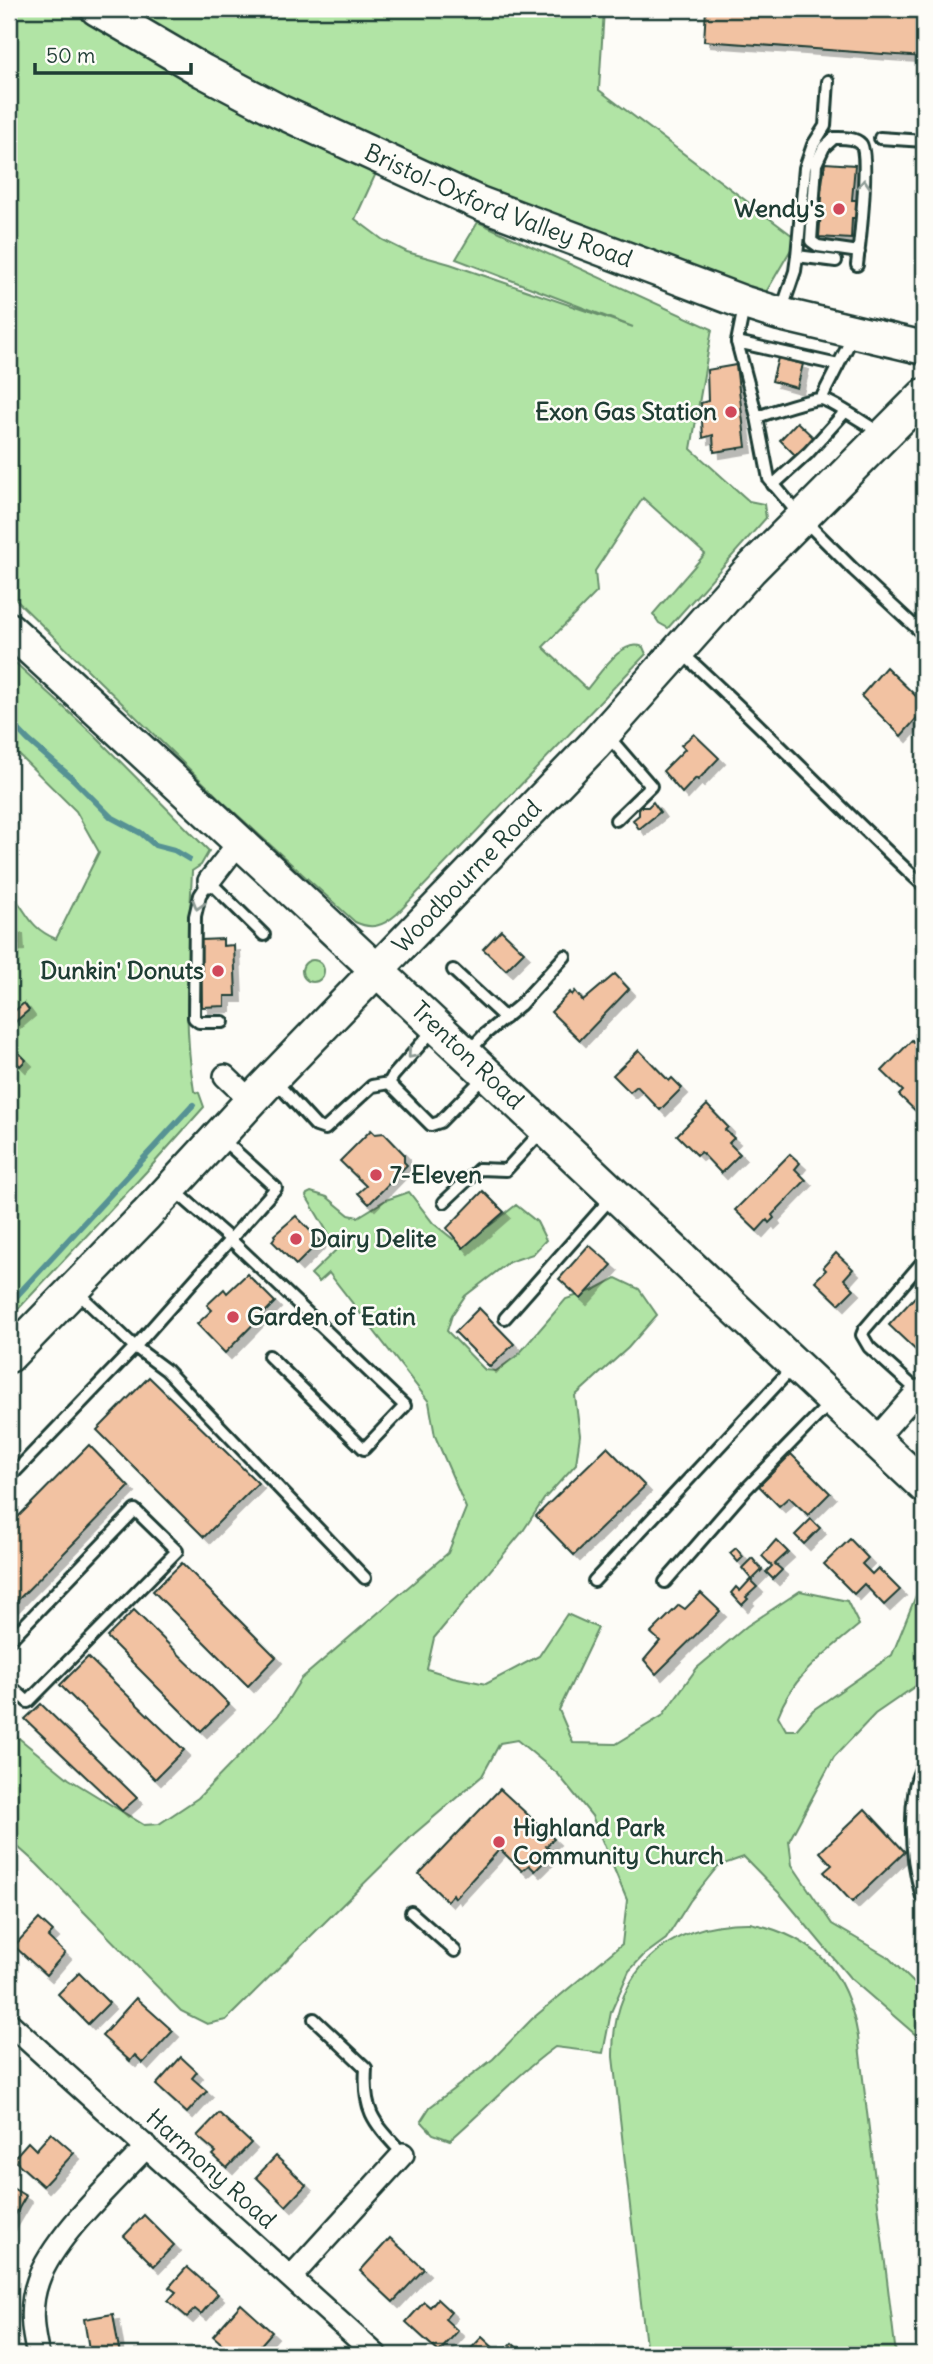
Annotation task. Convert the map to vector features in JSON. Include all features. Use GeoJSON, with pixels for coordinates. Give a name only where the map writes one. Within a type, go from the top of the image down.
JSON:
{"type":"FeatureCollection","features":[{"type":"Feature","properties":{"kind":"main road","name":"Bristol-Oxford Valley Road"},"geometry":{"type":"LineString","coordinates":[[97,9],[203,71],[279,111],[479,203],[745,303],[855,333],[924,348]]}},
{"type":"Feature","properties":{"kind":"main road","name":"Woodbourne Road"},"geometry":{"type":"LineString","coordinates":[[9,1356],[272,1078],[606,733],[678,649],[801,517],[924,395]]}},
{"type":"Feature","properties":{"kind":"main road","name":"Trenton Road"},"geometry":{"type":"LineString","coordinates":[[9,629],[378,969],[924,1486]]}},
{"type":"Feature","properties":{"kind":"street"},"geometry":{"type":"LineString","coordinates":[[209,881],[240,841]]}},
{"type":"Feature","properties":{"kind":"street"},"geometry":{"type":"LineString","coordinates":[[225,1076],[251,1101]]}},
{"type":"Feature","properties":{"kind":"street"},"geometry":{"type":"LineString","coordinates":[[875,1440],[921,1393]]}},
{"type":"Feature","properties":{"kind":"street","name":"Harmony Road"},"geometry":{"type":"LineString","coordinates":[[9,2023],[376,2355]]}},
{"type":"Feature","properties":{"kind":"street"},"geometry":{"type":"LineString","coordinates":[[38,2355],[33,2334],[33,2302],[38,2280],[49,2258],[69,2230],[147,2146]]}},
{"type":"Feature","properties":{"kind":"street"},"geometry":{"type":"LineString","coordinates":[[291,2277],[403,2154]]}},
{"type":"Feature","properties":{"kind":"lane"},"geometry":{"type":"LineString","coordinates":[[780,314],[795,271],[805,168],[813,145],[825,126],[828,81]]}},
{"type":"Feature","properties":{"kind":"lane"},"geometry":{"type":"LineString","coordinates":[[857,265],[859,252],[865,151],[861,144],[854,140],[834,138],[824,147],[816,164],[811,241],[814,245],[859,252]]}},
{"type":"Feature","properties":{"kind":"lane"},"geometry":{"type":"LineString","coordinates":[[880,138],[924,141]]}},
{"type":"Feature","properties":{"kind":"lane"},"geometry":{"type":"LineString","coordinates":[[797,256],[836,261]]}},
{"type":"Feature","properties":{"kind":"lane"},"geometry":{"type":"LineString","coordinates":[[745,303],[737,342],[764,444],[769,479],[801,517],[924,635]]}},
{"type":"Feature","properties":{"kind":"lane"},"geometry":{"type":"LineString","coordinates":[[821,399],[855,333]]}},
{"type":"Feature","properties":{"kind":"lane"},"geometry":{"type":"LineString","coordinates":[[737,342],[838,365]]}},
{"type":"Feature","properties":{"kind":"lane"},"geometry":{"type":"LineString","coordinates":[[757,417],[821,399],[884,435]]}},
{"type":"Feature","properties":{"kind":"lane"},"geometry":{"type":"LineString","coordinates":[[773,485],[808,453],[845,412]]}},
{"type":"Feature","properties":{"kind":"lane"},"geometry":{"type":"LineString","coordinates":[[678,649],[732,698],[924,886]]}},
{"type":"Feature","properties":{"kind":"lane"},"geometry":{"type":"LineString","coordinates":[[606,733],[651,786],[616,820]]}},
{"type":"Feature","properties":{"kind":"lane"},"geometry":{"type":"LineString","coordinates":[[223,1022],[199,1022],[194,1018],[195,916],[200,895],[209,881],[264,935]]}},
{"type":"Feature","properties":{"kind":"lane"},"geometry":{"type":"LineString","coordinates":[[389,1083],[431,1125],[440,1122],[505,1018],[565,956]]}},
{"type":"Feature","properties":{"kind":"lane"},"geometry":{"type":"LineString","coordinates":[[453,970],[505,1018]]}},
{"type":"Feature","properties":{"kind":"lane"},"geometry":{"type":"LineString","coordinates":[[389,1083],[437,1026]]}},
{"type":"Feature","properties":{"kind":"lane"},"geometry":{"type":"LineString","coordinates":[[272,1078],[316,1126],[325,1129],[372,1086],[389,1083]]}},
{"type":"Feature","properties":{"kind":"lane"},"geometry":{"type":"LineString","coordinates":[[444,1202],[479,1169],[506,1170],[544,1129]]}},
{"type":"Feature","properties":{"kind":"lane"},"geometry":{"type":"LineString","coordinates":[[9,1478],[135,1347],[276,1188],[219,1136]]}},
{"type":"Feature","properties":{"kind":"lane"},"geometry":{"type":"LineString","coordinates":[[171,1187],[230,1239],[405,1406],[364,1449],[270,1356]]}},
{"type":"Feature","properties":{"kind":"lane"},"geometry":{"type":"LineString","coordinates":[[505,1318],[614,1195]]}},
{"type":"Feature","properties":{"kind":"lane"},"geometry":{"type":"LineString","coordinates":[[921,1393],[869,1347],[862,1335],[924,1261]]}},
{"type":"Feature","properties":{"kind":"lane"},"geometry":{"type":"LineString","coordinates":[[74,1289],[135,1347],[166,1370],[365,1578]]}},
{"type":"Feature","properties":{"kind":"lane"},"geometry":{"type":"LineString","coordinates":[[594,1581],[795,1364]]}},
{"type":"Feature","properties":{"kind":"lane"},"geometry":{"type":"LineString","coordinates":[[665,1583],[746,1489],[833,1400]]}},
{"type":"Feature","properties":{"kind":"lane"},"geometry":{"type":"LineString","coordinates":[[9,1641],[135,1510],[177,1552],[28,1702],[9,1685]]}},
{"type":"Feature","properties":{"kind":"lane"},"geometry":{"type":"LineString","coordinates":[[924,1762],[915,1786],[913,1825],[915,1870],[924,1899]]}},
{"type":"Feature","properties":{"kind":"lane"},"geometry":{"type":"LineString","coordinates":[[411,1912],[455,1951]]}},
{"type":"Feature","properties":{"kind":"lane"},"geometry":{"type":"LineString","coordinates":[[314,2019],[366,2068],[365,2087],[373,2122],[403,2154]]}},
{"type":"Feature","properties":{"kind":"green space"},"geometry":{"type":"Polygon","coordinates":[[[9,9],[604,9],[599,90],[797,239],[765,294],[377,171],[355,219],[383,240],[407,252],[450,264],[633,327],[456,259],[478,222],[712,329],[691,449],[749,501],[764,504],[766,518],[668,628],[659,623],[653,614],[705,554],[643,498],[595,571],[597,592],[543,647],[587,689],[619,652],[635,646],[643,647],[646,654],[397,914],[382,924],[367,926],[355,922],[222,801],[9,593],[9,9]]]}},
{"type":"Feature","properties":{"kind":"green space"},"geometry":{"type":"Polygon","coordinates":[[[9,657],[94,735],[209,851],[201,865],[192,871],[187,981],[190,1064],[194,1091],[199,1093],[204,1107],[9,1319],[9,892],[39,929],[56,939],[99,852],[76,811],[9,745],[9,657]]]}},
{"type":"Feature","properties":{"kind":"green space"},"geometry":{"type":"Polygon","coordinates":[[[309,960],[317,960],[324,967],[324,975],[317,982],[309,982],[302,975],[302,967],[309,960]]]}},
{"type":"Feature","properties":{"kind":"green space"},"geometry":{"type":"Polygon","coordinates":[[[311,1192],[327,1197],[349,1215],[358,1217],[386,1200],[409,1192],[433,1223],[453,1239],[489,1226],[516,1205],[537,1222],[546,1240],[533,1254],[509,1262],[465,1296],[452,1315],[447,1331],[485,1370],[496,1371],[518,1355],[566,1299],[594,1290],[616,1278],[639,1289],[657,1315],[628,1348],[575,1396],[580,1435],[576,1464],[544,1499],[523,1531],[434,1638],[427,1669],[486,1684],[539,1656],[567,1614],[598,1628],[559,1710],[573,1743],[616,1744],[662,1716],[697,1668],[747,1626],[800,1591],[847,1601],[859,1625],[802,1676],[784,1701],[778,1716],[786,1730],[796,1730],[813,1710],[892,1655],[924,1580],[924,1675],[917,1685],[875,1714],[834,1757],[789,1841],[792,1865],[832,1924],[888,1957],[924,1993],[924,2042],[850,1978],[781,1895],[744,1857],[718,1866],[690,1901],[666,1939],[643,1956],[629,1971],[611,2012],[603,2053],[555,2047],[450,2140],[433,2134],[421,2121],[430,2107],[493,2059],[532,2019],[622,1944],[627,1900],[592,1816],[558,1774],[517,1740],[500,1743],[482,1776],[414,1834],[226,2020],[207,2024],[181,2011],[37,1864],[9,1839],[9,1730],[69,1779],[144,1825],[159,1824],[198,1798],[278,1716],[301,1679],[448,1553],[466,1508],[435,1436],[429,1402],[329,1273],[319,1282],[311,1274],[335,1251],[328,1233],[306,1196],[311,1192]]]}},
{"type":"Feature","properties":{"kind":"green space"},"geometry":{"type":"Polygon","coordinates":[[[750,1923],[793,1937],[810,1948],[825,1960],[846,1993],[858,2037],[896,2355],[647,2355],[613,2057],[615,2027],[622,2000],[634,1977],[650,1958],[669,1943],[693,1932],[720,1925],[750,1923]]]}},
{"type":"Feature","properties":{"kind":"building"},"geometry":{"type":"Polygon","coordinates":[[[706,9],[924,9],[924,57],[704,41],[706,9]]]}},
{"type":"Feature","properties":{"kind":"building","name":"Wendy's"},"geometry":{"type":"Polygon","coordinates":[[[825,163],[855,165],[852,200],[857,200],[856,218],[852,218],[851,239],[819,237],[820,198],[825,163]]]}},
{"type":"Feature","properties":{"kind":"building"},"geometry":{"type":"Polygon","coordinates":[[[778,358],[803,364],[797,388],[772,381],[778,358]]]}},
{"type":"Feature","properties":{"kind":"building"},"geometry":{"type":"Polygon","coordinates":[[[736,365],[746,447],[714,452],[713,435],[703,438],[701,403],[708,401],[707,370],[736,365]]]}},
{"type":"Feature","properties":{"kind":"building"},"geometry":{"type":"Polygon","coordinates":[[[797,422],[814,438],[797,457],[780,440],[797,422]]]}},
{"type":"Feature","properties":{"kind":"building"},"geometry":{"type":"Polygon","coordinates":[[[886,667],[924,704],[924,710],[901,736],[861,696],[886,667]]]}},
{"type":"Feature","properties":{"kind":"building"},"geometry":{"type":"Polygon","coordinates":[[[694,734],[719,758],[682,793],[663,771],[685,749],[681,745],[694,734]]]}},
{"type":"Feature","properties":{"kind":"building"},"geometry":{"type":"Polygon","coordinates":[[[653,802],[660,812],[639,829],[633,820],[639,815],[641,807],[648,807],[653,802]]]}},
{"type":"Feature","properties":{"kind":"building"},"geometry":{"type":"Polygon","coordinates":[[[9,928],[17,928],[18,944],[10,945],[9,928]]]}},
{"type":"Feature","properties":{"kind":"building"},"geometry":{"type":"Polygon","coordinates":[[[501,930],[524,952],[506,970],[483,949],[501,930]]]}},
{"type":"Feature","properties":{"kind":"building","name":"Dunkin' Donuts"},"geometry":{"type":"Polygon","coordinates":[[[223,939],[223,946],[234,945],[236,996],[225,996],[225,1006],[202,1007],[201,940],[223,939]]]}},
{"type":"Feature","properties":{"kind":"building"},"geometry":{"type":"Polygon","coordinates":[[[615,974],[629,989],[580,1040],[551,1012],[570,992],[572,995],[575,991],[583,1001],[615,974]]]}},
{"type":"Feature","properties":{"kind":"building"},"geometry":{"type":"Polygon","coordinates":[[[24,1003],[29,1010],[15,1022],[10,1015],[24,1003]]]}},
{"type":"Feature","properties":{"kind":"building"},"geometry":{"type":"Polygon","coordinates":[[[912,1040],[924,1052],[924,1119],[899,1095],[903,1091],[882,1071],[912,1040]]]}},
{"type":"Feature","properties":{"kind":"building"},"geometry":{"type":"Polygon","coordinates":[[[13,1047],[26,1060],[20,1066],[9,1055],[13,1047]]]}},
{"type":"Feature","properties":{"kind":"building"},"geometry":{"type":"Polygon","coordinates":[[[639,1050],[669,1081],[672,1078],[682,1088],[660,1110],[637,1086],[630,1092],[613,1075],[639,1050]]]}},
{"type":"Feature","properties":{"kind":"building"},"geometry":{"type":"Polygon","coordinates":[[[707,1105],[728,1127],[725,1130],[734,1138],[729,1143],[740,1154],[721,1173],[701,1152],[697,1155],[677,1135],[707,1105]]]}},
{"type":"Feature","properties":{"kind":"building","name":"7-Eleven"},"geometry":{"type":"Polygon","coordinates":[[[371,1130],[375,1134],[384,1133],[404,1154],[404,1162],[407,1165],[369,1204],[358,1193],[366,1186],[340,1161],[371,1130]]]}},
{"type":"Feature","properties":{"kind":"building"},"geometry":{"type":"Polygon","coordinates":[[[790,1154],[800,1163],[795,1169],[806,1180],[772,1215],[774,1218],[769,1223],[767,1220],[757,1231],[735,1210],[790,1154]]]}},
{"type":"Feature","properties":{"kind":"building"},"geometry":{"type":"Polygon","coordinates":[[[483,1191],[504,1212],[463,1248],[447,1228],[483,1191]]]}},
{"type":"Feature","properties":{"kind":"building","name":"Dairy Delite"},"geometry":{"type":"Polygon","coordinates":[[[296,1216],[320,1241],[296,1265],[272,1241],[274,1235],[296,1216]]]}},
{"type":"Feature","properties":{"kind":"building"},"geometry":{"type":"Polygon","coordinates":[[[589,1245],[612,1265],[581,1299],[559,1279],[589,1245]]]}},
{"type":"Feature","properties":{"kind":"building"},"geometry":{"type":"Polygon","coordinates":[[[836,1253],[853,1269],[844,1279],[854,1289],[839,1304],[815,1281],[826,1270],[823,1267],[836,1253]]]}},
{"type":"Feature","properties":{"kind":"building","name":"Garden of Eatin"},"geometry":{"type":"Polygon","coordinates":[[[247,1274],[275,1302],[225,1353],[197,1324],[212,1310],[207,1305],[224,1289],[227,1293],[247,1274]]]}},
{"type":"Feature","properties":{"kind":"building"},"geometry":{"type":"Polygon","coordinates":[[[924,1287],[924,1358],[889,1325],[924,1287]]]}},
{"type":"Feature","properties":{"kind":"building"},"geometry":{"type":"Polygon","coordinates":[[[479,1308],[514,1344],[490,1367],[455,1332],[479,1308]]]}},
{"type":"Feature","properties":{"kind":"building"},"geometry":{"type":"Polygon","coordinates":[[[149,1377],[258,1483],[204,1537],[97,1430],[149,1377]]]}},
{"type":"Feature","properties":{"kind":"building"},"geometry":{"type":"Polygon","coordinates":[[[89,1445],[129,1487],[9,1609],[9,1526],[89,1445]]]}},
{"type":"Feature","properties":{"kind":"building"},"geometry":{"type":"Polygon","coordinates":[[[607,1447],[645,1486],[574,1555],[536,1516],[607,1447]]]}},
{"type":"Feature","properties":{"kind":"building"},"geometry":{"type":"Polygon","coordinates":[[[791,1454],[830,1493],[808,1515],[789,1497],[779,1506],[759,1486],[791,1454]]]}},
{"type":"Feature","properties":{"kind":"building"},"geometry":{"type":"Polygon","coordinates":[[[811,1519],[820,1528],[804,1544],[795,1535],[811,1519]]]}},
{"type":"Feature","properties":{"kind":"building"},"geometry":{"type":"Polygon","coordinates":[[[850,1539],[868,1558],[862,1564],[872,1574],[878,1568],[900,1590],[884,1605],[864,1584],[854,1594],[824,1564],[850,1539]]]}},
{"type":"Feature","properties":{"kind":"building"},"geometry":{"type":"Polygon","coordinates":[[[776,1540],[788,1552],[775,1564],[782,1570],[773,1579],[766,1572],[772,1566],[762,1556],[776,1540]]]}},
{"type":"Feature","properties":{"kind":"building"},"geometry":{"type":"Polygon","coordinates":[[[736,1548],[743,1557],[738,1562],[730,1553],[736,1548]]]}},
{"type":"Feature","properties":{"kind":"building"},"geometry":{"type":"Polygon","coordinates":[[[752,1558],[762,1570],[752,1580],[742,1568],[752,1558]]]}},
{"type":"Feature","properties":{"kind":"building"},"geometry":{"type":"Polygon","coordinates":[[[182,1563],[276,1657],[248,1686],[153,1591],[182,1563]]]}},
{"type":"Feature","properties":{"kind":"building"},"geometry":{"type":"Polygon","coordinates":[[[750,1580],[757,1587],[742,1605],[731,1593],[736,1587],[740,1591],[750,1580]]]}},
{"type":"Feature","properties":{"kind":"building"},"geometry":{"type":"Polygon","coordinates":[[[701,1593],[720,1611],[656,1674],[644,1660],[660,1641],[651,1633],[679,1605],[685,1609],[701,1593]]]}},
{"type":"Feature","properties":{"kind":"building"},"geometry":{"type":"Polygon","coordinates":[[[134,1610],[229,1704],[201,1731],[107,1637],[134,1610]]]}},
{"type":"Feature","properties":{"kind":"building"},"geometry":{"type":"Polygon","coordinates":[[[88,1657],[184,1750],[155,1779],[60,1685],[88,1657]]]}},
{"type":"Feature","properties":{"kind":"building"},"geometry":{"type":"Polygon","coordinates":[[[41,1704],[137,1798],[122,1811],[25,1719],[41,1704]]]}},
{"type":"Feature","properties":{"kind":"building","name":"Highland Park Community Church"},"geometry":{"type":"Polygon","coordinates":[[[500,1789],[554,1839],[546,1846],[553,1853],[535,1871],[529,1865],[522,1871],[500,1849],[455,1898],[453,1894],[447,1901],[419,1874],[500,1789]]]}},
{"type":"Feature","properties":{"kind":"building"},"geometry":{"type":"Polygon","coordinates":[[[865,1809],[905,1852],[852,1902],[824,1872],[832,1865],[820,1852],[865,1809]]]}},
{"type":"Feature","properties":{"kind":"building"},"geometry":{"type":"Polygon","coordinates":[[[39,1919],[53,1932],[48,1937],[65,1953],[46,1975],[14,1946],[39,1919]]]}},
{"type":"Feature","properties":{"kind":"building"},"geometry":{"type":"Polygon","coordinates":[[[79,1973],[109,2003],[88,2024],[58,1994],[79,1973]]]}},
{"type":"Feature","properties":{"kind":"building"},"geometry":{"type":"Polygon","coordinates":[[[136,1998],[173,2031],[143,2063],[135,2055],[130,2061],[102,2036],[136,1998]]]}},
{"type":"Feature","properties":{"kind":"building"},"geometry":{"type":"Polygon","coordinates":[[[181,2057],[197,2072],[192,2078],[207,2091],[187,2113],[156,2085],[181,2057]]]}},
{"type":"Feature","properties":{"kind":"building"},"geometry":{"type":"Polygon","coordinates":[[[219,2113],[251,2143],[227,2168],[213,2155],[216,2152],[197,2136],[219,2113]]]}},
{"type":"Feature","properties":{"kind":"building"},"geometry":{"type":"Polygon","coordinates":[[[51,2133],[74,2153],[43,2186],[13,2159],[28,2142],[36,2150],[51,2133]]]}},
{"type":"Feature","properties":{"kind":"building"},"geometry":{"type":"Polygon","coordinates":[[[276,2156],[306,2185],[286,2206],[256,2177],[276,2156]]]}},
{"type":"Feature","properties":{"kind":"building"},"geometry":{"type":"Polygon","coordinates":[[[9,2186],[26,2196],[9,2225],[9,2186]]]}},
{"type":"Feature","properties":{"kind":"building"},"geometry":{"type":"Polygon","coordinates":[[[144,2215],[174,2245],[154,2266],[124,2236],[144,2215]]]}},
{"type":"Feature","properties":{"kind":"building"},"geometry":{"type":"Polygon","coordinates":[[[390,2238],[424,2269],[393,2302],[360,2271],[390,2238]]]}},
{"type":"Feature","properties":{"kind":"building"},"geometry":{"type":"Polygon","coordinates":[[[187,2267],[218,2294],[201,2314],[195,2309],[187,2317],[168,2301],[176,2292],[169,2287],[187,2267]]]}},
{"type":"Feature","properties":{"kind":"building"},"geometry":{"type":"Polygon","coordinates":[[[437,2299],[451,2312],[445,2319],[458,2331],[439,2352],[406,2322],[424,2302],[430,2307],[437,2299]]]}},
{"type":"Feature","properties":{"kind":"building"},"geometry":{"type":"Polygon","coordinates":[[[241,2304],[272,2332],[252,2355],[235,2355],[213,2336],[241,2304]]]}},
{"type":"Feature","properties":{"kind":"building"},"geometry":{"type":"Polygon","coordinates":[[[113,2314],[120,2355],[90,2355],[84,2319],[113,2314]]]}},
{"type":"Feature","properties":{"kind":"building"},"geometry":{"type":"Polygon","coordinates":[[[482,2337],[501,2355],[465,2355],[482,2337]]]}},
{"type":"Feature","properties":{"kind":"building"},"geometry":{"type":"Polygon","coordinates":[[[512,2343],[525,2355],[501,2355],[512,2343]]]}},
{"type":"Feature","properties":{"kind":"waterway"},"geometry":{"type":"LineString","coordinates":[[9,720],[111,817],[141,833],[155,845],[174,850],[189,859]]}},
{"type":"Feature","properties":{"kind":"waterway"},"geometry":{"type":"LineString","coordinates":[[12,1301],[193,1105]]}},
{"type":"Feature","properties":{"kind":"place","name":"Wendy's"},"geometry":{"type":"Point","coordinates":[839,209]}},
{"type":"Feature","properties":{"kind":"place","name":"Exon Gas Station"},"geometry":{"type":"Point","coordinates":[731,412]}},
{"type":"Feature","properties":{"kind":"place","name":"Dunkin' Donuts"},"geometry":{"type":"Point","coordinates":[218,971]}},
{"type":"Feature","properties":{"kind":"place","name":"7-Eleven"},"geometry":{"type":"Point","coordinates":[376,1175]}},
{"type":"Feature","properties":{"kind":"place","name":"Dairy Delite"},"geometry":{"type":"Point","coordinates":[296,1239]}},
{"type":"Feature","properties":{"kind":"place","name":"Garden of Eatin"},"geometry":{"type":"Point","coordinates":[233,1317]}},
{"type":"Feature","properties":{"kind":"place","name":"Highland Park Community Church"},"geometry":{"type":"Point","coordinates":[499,1842]}}]}
